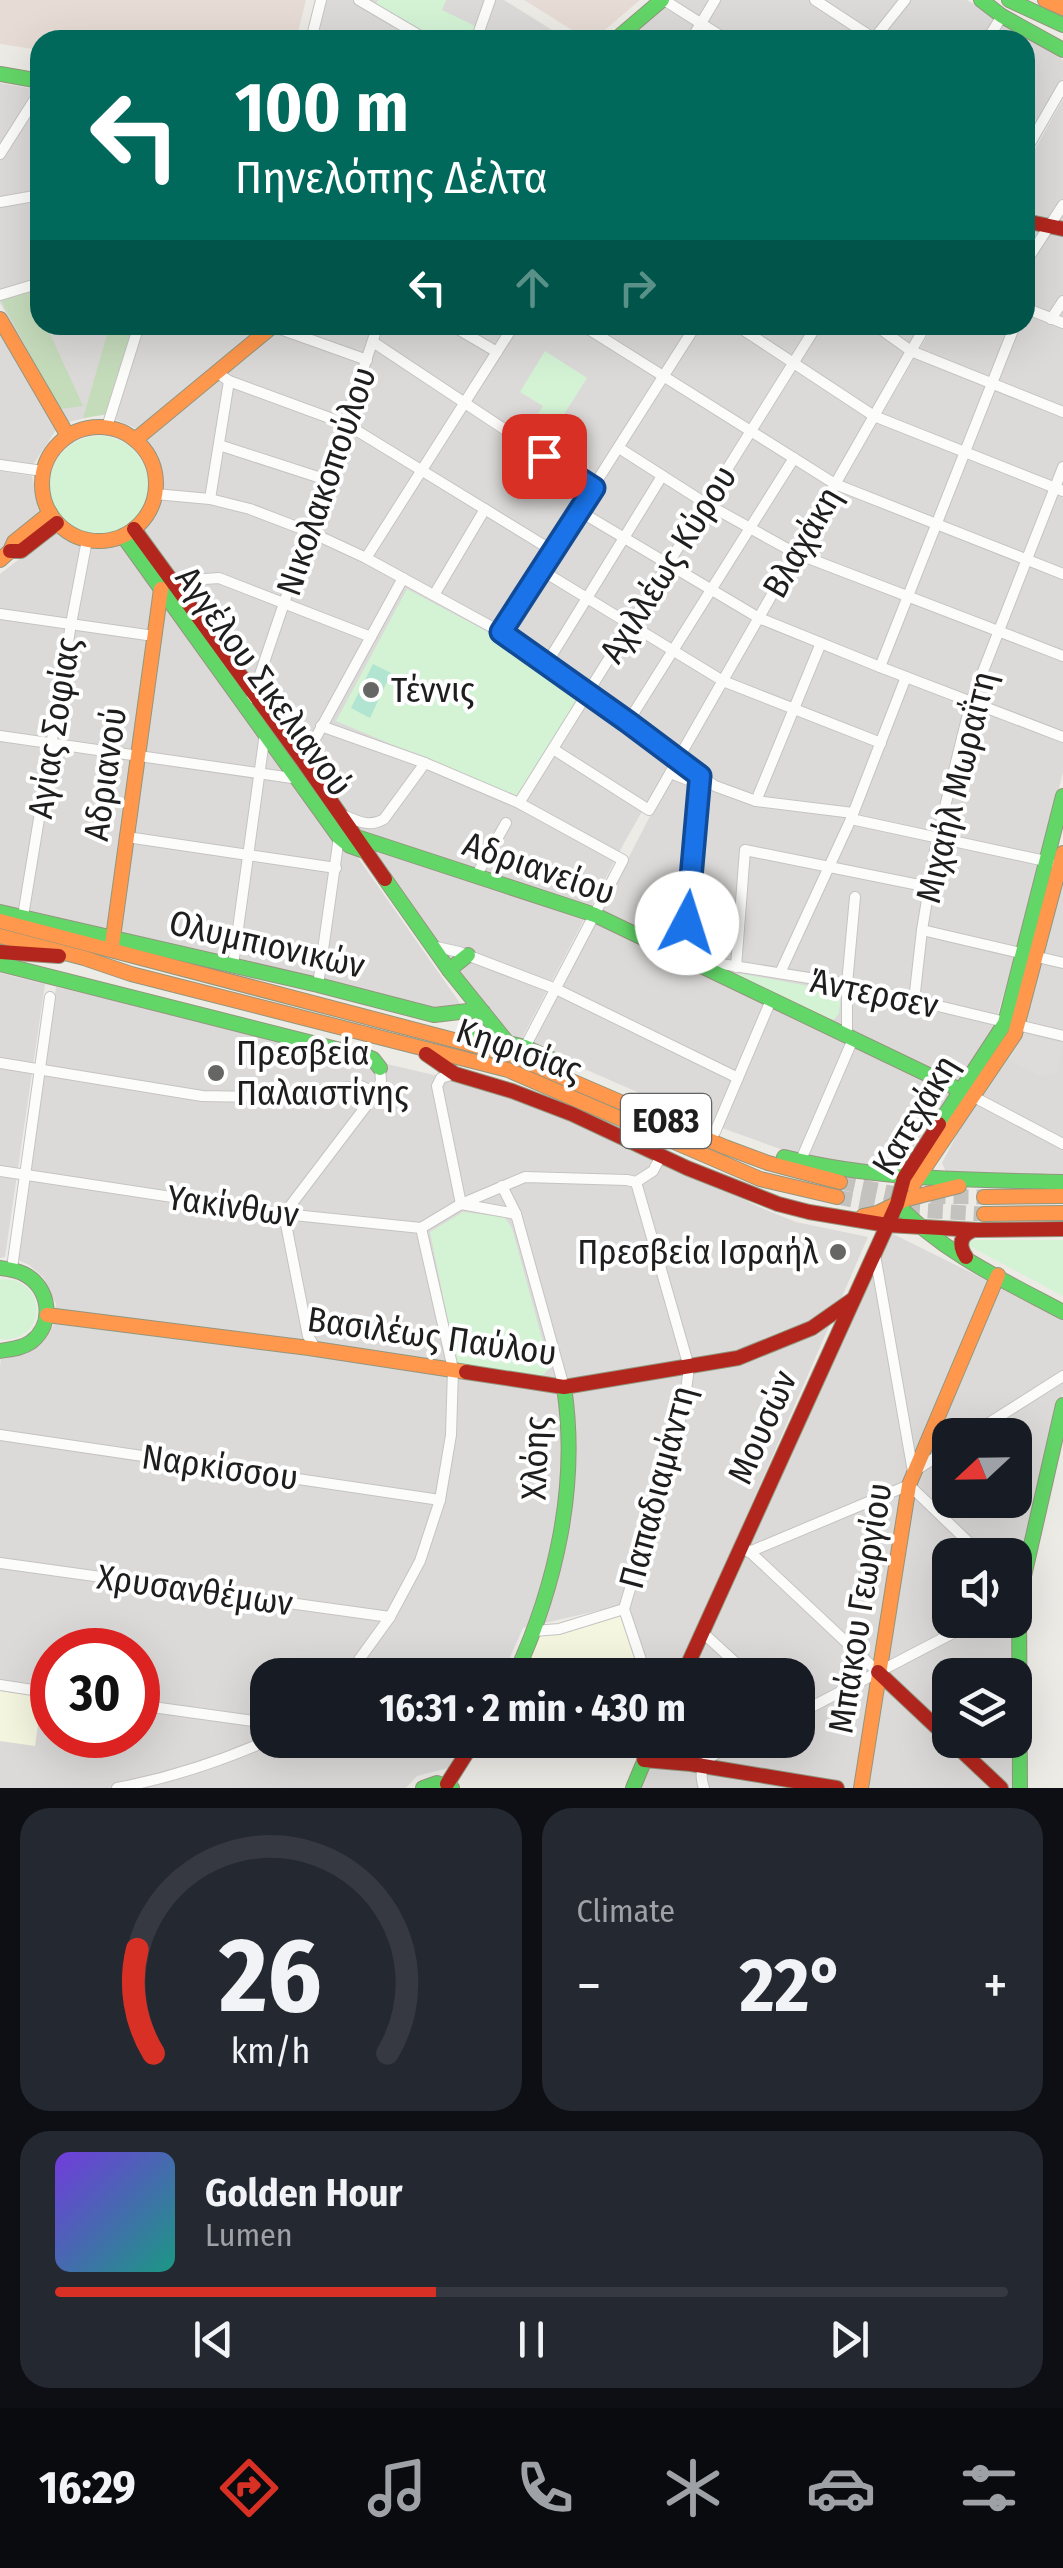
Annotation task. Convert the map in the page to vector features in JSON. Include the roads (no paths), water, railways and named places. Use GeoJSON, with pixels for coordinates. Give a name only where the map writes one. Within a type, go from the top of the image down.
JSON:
{"type":"FeatureCollection","features":[{"type":"Feature","properties":{"kind":"street"},"geometry":{"type":"LineString","coordinates":[[313,30],[321,0]]}},
{"type":"Feature","properties":{"kind":"street"},"geometry":{"type":"LineString","coordinates":[[359,0],[411,30]]}},
{"type":"Feature","properties":{"kind":"street"},"geometry":{"type":"LineString","coordinates":[[480,30],[490,0]]}},
{"type":"Feature","properties":{"kind":"street"},"geometry":{"type":"LineString","coordinates":[[627,30],[663,0],[710,30]]}},
{"type":"Feature","properties":{"kind":"street"},"geometry":{"type":"LineString","coordinates":[[697,30],[715,0]]}},
{"type":"Feature","properties":{"kind":"street"},"geometry":{"type":"LineString","coordinates":[[814,0],[860,30]]}},
{"type":"Feature","properties":{"kind":"street"},"geometry":{"type":"LineString","coordinates":[[882,30],[905,0]]}},
{"type":"Feature","properties":{"kind":"street"},"geometry":{"type":"LineString","coordinates":[[981,0],[1027,30]]}},
{"type":"Feature","properties":{"kind":"street"},"geometry":{"type":"LineString","coordinates":[[1010,0],[1063,25]]}},
{"type":"Feature","properties":{"kind":"street"},"geometry":{"type":"LineString","coordinates":[[1045,0],[1063,8]]}},
{"type":"Feature","properties":{"kind":"street"},"geometry":{"type":"LineString","coordinates":[[994,30],[1002,16]]}},
{"type":"Feature","properties":{"kind":"street"},"geometry":{"type":"LineString","coordinates":[[1035,34],[1063,50]]}},
{"type":"Feature","properties":{"kind":"street"},"geometry":{"type":"LineString","coordinates":[[0,74],[30,79]]}},
{"type":"Feature","properties":{"kind":"street"},"geometry":{"type":"LineString","coordinates":[[1035,126],[1063,86]]}},
{"type":"Feature","properties":{"kind":"street"},"geometry":{"type":"LineString","coordinates":[[0,154],[30,107]]}},
{"type":"Feature","properties":{"kind":"street"},"geometry":{"type":"LineString","coordinates":[[0,202],[30,196]]}},
{"type":"Feature","properties":{"kind":"street"},"geometry":{"type":"LineString","coordinates":[[1035,252],[1056,228],[1063,205]]}},
{"type":"Feature","properties":{"kind":"street"},"geometry":{"type":"LineString","coordinates":[[0,295],[30,286]]}},
{"type":"Feature","properties":{"kind":"street"},"geometry":{"type":"LineString","coordinates":[[1057,321],[1063,302]]}},
{"type":"Feature","properties":{"kind":"street"},"geometry":{"type":"LineString","coordinates":[[0,319],[68,436]]}},
{"type":"Feature","properties":{"kind":"street"},"geometry":{"type":"LineString","coordinates":[[107,428],[136,335]]}},
{"type":"Feature","properties":{"kind":"street"},"geometry":{"type":"LineString","coordinates":[[136,440],[224,377],[269,335]]}},
{"type":"Feature","properties":{"kind":"street"},"geometry":{"type":"LineString","coordinates":[[300,335],[367,360]]}},
{"type":"Feature","properties":{"kind":"street","name":"Νικολακοπούλου"},"geometry":{"type":"LineString","coordinates":[[251,702],[375,335]]}},
{"type":"Feature","properties":{"kind":"street"},"geometry":{"type":"LineString","coordinates":[[467,335],[497,352]]}},
{"type":"Feature","properties":{"kind":"street"},"geometry":{"type":"LineString","coordinates":[[366,558],[508,335]]}},
{"type":"Feature","properties":{"kind":"street"},"geometry":{"type":"LineString","coordinates":[[598,335],[835,484],[1063,574]]}},
{"type":"Feature","properties":{"kind":"street"},"geometry":{"type":"LineString","coordinates":[[501,632],[690,335]]}},
{"type":"Feature","properties":{"kind":"street"},"geometry":{"type":"LineString","coordinates":[[751,335],[874,416],[1059,490]]}},
{"type":"Feature","properties":{"kind":"street","name":"Αχιλλέως Κύρου"},"geometry":{"type":"LineString","coordinates":[[520,802],[811,335]]}},
{"type":"Feature","properties":{"kind":"street"},"geometry":{"type":"LineString","coordinates":[[888,335],[911,351],[1063,412]]}},
{"type":"Feature","properties":{"kind":"street","name":"Βλαχάκη"},"geometry":{"type":"LineString","coordinates":[[554,749],[649,810],[920,335]]}},
{"type":"Feature","properties":{"kind":"street"},"geometry":{"type":"LineString","coordinates":[[880,667],[1011,335]]}},
{"type":"Feature","properties":{"kind":"street"},"geometry":{"type":"LineString","coordinates":[[373,342],[594,488]]}},
{"type":"Feature","properties":{"kind":"street"},"geometry":{"type":"LineString","coordinates":[[224,377],[346,424],[553,551]]}},
{"type":"Feature","properties":{"kind":"street"},"geometry":{"type":"LineString","coordinates":[[210,499],[224,377]]}},
{"type":"Feature","properties":{"kind":"street"},"geometry":{"type":"LineString","coordinates":[[53,410],[72,424],[122,432],[136,440],[152,465],[155,494],[151,508],[128,533],[106,541],[73,535],[53,518],[42,486],[48,458],[68,436],[88,428]]}},
{"type":"Feature","properties":{"kind":"street"},"geometry":{"type":"LineString","coordinates":[[219,444],[328,480]]}},
{"type":"Feature","properties":{"kind":"street"},"geometry":{"type":"LineString","coordinates":[[619,448],[796,553],[1063,656]]}},
{"type":"Feature","properties":{"kind":"street"},"geometry":{"type":"LineString","coordinates":[[628,722],[794,458]]}},
{"type":"Feature","properties":{"kind":"street"},"geometry":{"type":"LineString","coordinates":[[0,465],[43,472]]}},
{"type":"Feature","properties":{"kind":"street","name":"Μιχαήλ Μωραΐτη"},"geometry":{"type":"LineString","coordinates":[[914,1000],[937,839],[971,702],[1059,490],[1063,467]]}},
{"type":"Feature","properties":{"kind":"street"},"geometry":{"type":"LineString","coordinates":[[547,663],[662,476]]}},
{"type":"Feature","properties":{"kind":"street"},"geometry":{"type":"LineString","coordinates":[[155,494],[210,499],[250,509],[366,558],[501,632],[678,758],[699,780],[684,958]]}},
{"type":"Feature","properties":{"kind":"street"},"geometry":{"type":"LineString","coordinates":[[434,595],[485,509]]}},
{"type":"Feature","properties":{"kind":"street"},"geometry":{"type":"LineString","coordinates":[[579,511],[758,618],[1063,737]]}},
{"type":"Feature","properties":{"kind":"street"},"geometry":{"type":"LineString","coordinates":[[5,556],[14,542],[53,518]]}},
{"type":"Feature","properties":{"kind":"street","name":"Αγγέλου Σικελιανού"},"geometry":{"type":"LineString","coordinates":[[128,533],[161,589],[191,608],[298,779],[346,837],[364,851],[482,1012]]}},
{"type":"Feature","properties":{"kind":"street","name":"Αγγέλου Σικελιανού"},"geometry":{"type":"LineString","coordinates":[[128,533],[251,702],[303,762],[336,812],[346,837]]}},
{"type":"Feature","properties":{"kind":"street","name":"Αγίας Σοφίας"},"geometry":{"type":"LineString","coordinates":[[24,916],[87,540]]}},
{"type":"Feature","properties":{"kind":"street"},"geometry":{"type":"LineString","coordinates":[[540,570],[722,680],[881,743]]}},
{"type":"Feature","properties":{"kind":"street"},"geometry":{"type":"LineString","coordinates":[[157,616],[175,596],[204,579],[219,578],[371,637]]}},
{"type":"Feature","properties":{"kind":"street"},"geometry":{"type":"LineString","coordinates":[[303,762],[403,578]]}},
{"type":"Feature","properties":{"kind":"street","name":"Αδριανού"},"geometry":{"type":"LineString","coordinates":[[109,967],[161,589]]}},
{"type":"Feature","properties":{"kind":"street"},"geometry":{"type":"LineString","coordinates":[[0,614],[154,636]]}},
{"type":"Feature","properties":{"kind":"street"},"geometry":{"type":"LineString","coordinates":[[756,801],[821,643]]}},
{"type":"Feature","properties":{"kind":"street"},"geometry":{"type":"LineString","coordinates":[[780,973],[852,816],[906,677]]}},
{"type":"Feature","properties":{"kind":"street"},"geometry":{"type":"LineString","coordinates":[[321,726],[520,802],[623,860],[526,1047]]}},
{"type":"Feature","properties":{"kind":"street"},"geometry":{"type":"LineString","coordinates":[[233,965],[265,731]]}},
{"type":"Feature","properties":{"kind":"street"},"geometry":{"type":"LineString","coordinates":[[0,736],[298,779]]}},
{"type":"Feature","properties":{"kind":"street"},"geometry":{"type":"LineString","coordinates":[[336,812],[368,824],[378,823],[426,763]]}},
{"type":"Feature","properties":{"kind":"street"},"geometry":{"type":"LineString","coordinates":[[670,774],[756,801],[852,816],[937,839],[1058,861]]}},
{"type":"Feature","properties":{"kind":"street","name":"Κατεχάκη"},"geometry":{"type":"LineString","coordinates":[[897,1204],[1012,1024],[1058,861],[1063,796]]}},
{"type":"Feature","properties":{"kind":"street"},"geometry":{"type":"LineString","coordinates":[[476,876],[506,823]]}},
{"type":"Feature","properties":{"kind":"street"},"geometry":{"type":"LineString","coordinates":[[127,837],[336,868]]}},
{"type":"Feature","properties":{"kind":"street"},"geometry":{"type":"LineString","coordinates":[[318,984],[336,868],[346,837]]}},
{"type":"Feature","properties":{"kind":"street","name":"Αδριανείου"},"geometry":{"type":"LineString","coordinates":[[346,837],[595,915],[968,1094],[1063,1144]]}},
{"type":"Feature","properties":{"kind":"street"},"geometry":{"type":"LineString","coordinates":[[736,967],[745,850],[928,887]]}},
{"type":"Feature","properties":{"kind":"street","name":"Αδριανείου"},"geometry":{"type":"LineString","coordinates":[[364,851],[398,860],[421,859]]}},
{"type":"Feature","properties":{"kind":"street"},"geometry":{"type":"LineString","coordinates":[[386,882],[386,868],[398,860]]}},
{"type":"Feature","properties":{"kind":"street"},"geometry":{"type":"LineString","coordinates":[[800,1162],[850,1038],[847,984],[855,897]]}},
{"type":"Feature","properties":{"kind":"street","name":"Ολυμπιονικών"},"geometry":{"type":"LineString","coordinates":[[0,912],[112,944],[318,984],[434,1016],[464,1009],[482,1012]]}},
{"type":"Feature","properties":{"kind":"street","name":"Κηφισίας"},"geometry":{"type":"LineString","coordinates":[[0,921],[112,944],[528,1061],[725,1147],[838,1190],[760,1179],[508,1070],[0,936]]}},
{"type":"Feature","properties":{"kind":"street"},"geometry":{"type":"LineString","coordinates":[[922,930],[1063,963]]}},
{"type":"Feature","properties":{"kind":"street"},"geometry":{"type":"LineString","coordinates":[[432,946],[556,990],[738,1078]]}},
{"type":"Feature","properties":{"kind":"street"},"geometry":{"type":"LineString","coordinates":[[0,952],[84,958]]}},
{"type":"Feature","properties":{"kind":"street"},"geometry":{"type":"LineString","coordinates":[[449,970],[468,956]]}},
{"type":"Feature","properties":{"kind":"street","name":"Άντερσεν"},"geometry":{"type":"LineString","coordinates":[[684,958],[847,984],[1063,1036]]}},
{"type":"Feature","properties":{"kind":"street"},"geometry":{"type":"LineString","coordinates":[[0,964],[373,1059],[380,1068],[381,1082],[376,1094],[284,1214],[308,1344]]}},
{"type":"Feature","properties":{"kind":"street"},"geometry":{"type":"LineString","coordinates":[[0,1350],[24,1348],[35,1340],[48,1315],[43,1290],[35,1279],[6,1268],[25,1175],[50,998]]}},
{"type":"Feature","properties":{"kind":"street"},"geometry":{"type":"LineString","coordinates":[[716,1132],[771,1000]]}},
{"type":"Feature","properties":{"kind":"street"},"geometry":{"type":"LineString","coordinates":[[482,1012],[507,1042]]}},
{"type":"Feature","properties":{"kind":"street","name":"Κηφισίας"},"geometry":{"type":"LineString","coordinates":[[429,1033],[461,1032],[526,1047],[742,1143],[800,1162],[911,1179],[1063,1182]]}},
{"type":"Feature","properties":{"kind":"street","name":"ΕΟ83"},"geometry":{"type":"LineString","coordinates":[[417,1048],[455,1074],[558,1109],[778,1204],[887,1225],[1063,1229]]}},
{"type":"Feature","properties":{"kind":"street"},"geometry":{"type":"LineString","coordinates":[[0,1062],[202,1096],[256,1097],[361,1086],[376,1094]]}},
{"type":"Feature","properties":{"kind":"street"},"geometry":{"type":"LineString","coordinates":[[455,1074],[445,1075],[436,1086],[461,1204]]}},
{"type":"Feature","properties":{"kind":"street"},"geometry":{"type":"LineString","coordinates":[[360,1658],[390,1617],[420,1561],[440,1500],[451,1435],[453,1369],[421,1228],[461,1204],[525,1177],[636,1182],[652,1171],[661,1156]]}},
{"type":"Feature","properties":{"kind":"street","name":"Υακίνθων"},"geometry":{"type":"LineString","coordinates":[[0,1171],[284,1214],[421,1228]]}},
{"type":"Feature","properties":{"kind":"street"},"geometry":{"type":"LineString","coordinates":[[870,1173],[919,1227],[1063,1312]]}},
{"type":"Feature","properties":{"kind":"street"},"geometry":{"type":"LineString","coordinates":[[851,1218],[983,1180]]}},
{"type":"Feature","properties":{"kind":"street","name":"Παπαδιαμάντη"},"geometry":{"type":"LineString","coordinates":[[636,1182],[689,1367],[684,1406],[624,1609],[640,1658]]}},
{"type":"Feature","properties":{"kind":"street","name":"Χλόης"},"geometry":{"type":"LineString","coordinates":[[502,1186],[516,1214],[569,1407],[568,1484],[551,1578],[523,1658]]}},
{"type":"Feature","properties":{"kind":"street"},"geometry":{"type":"LineString","coordinates":[[935,1192],[924,1199],[922,1212],[928,1223],[939,1228]]}},
{"type":"Feature","properties":{"kind":"street"},"geometry":{"type":"LineString","coordinates":[[984,1197],[1063,1196]]}},
{"type":"Feature","properties":{"kind":"street"},"geometry":{"type":"LineString","coordinates":[[461,1204],[516,1214]]}},
{"type":"Feature","properties":{"kind":"street","name":"Μουσών"},"geometry":{"type":"LineString","coordinates":[[691,1658],[746,1548],[897,1204]]}},
{"type":"Feature","properties":{"kind":"street"},"geometry":{"type":"LineString","coordinates":[[984,1214],[1063,1213]]}},
{"type":"Feature","properties":{"kind":"street"},"geometry":{"type":"LineString","coordinates":[[966,1256],[961,1239],[976,1230]]}},
{"type":"Feature","properties":{"kind":"street"},"geometry":{"type":"LineString","coordinates":[[875,1251],[911,1478],[966,1538]]}},
{"type":"Feature","properties":{"kind":"street","name":"Μπάκου Γεωργίου"},"geometry":{"type":"LineString","coordinates":[[861,1788],[911,1478],[998,1275]]}},
{"type":"Feature","properties":{"kind":"street","name":"Βασιλέως Παύλου"},"geometry":{"type":"LineString","coordinates":[[48,1315],[308,1344],[564,1387],[738,1358],[792,1338],[853,1299]]}},
{"type":"Feature","properties":{"kind":"street"},"geometry":{"type":"LineString","coordinates":[[997,1418],[1063,1376]]}},
{"type":"Feature","properties":{"kind":"street"},"geometry":{"type":"LineString","coordinates":[[1031,1538],[1063,1405]]}},
{"type":"Feature","properties":{"kind":"street","name":"Ναρκίσσου"},"geometry":{"type":"LineString","coordinates":[[0,1434],[440,1500]]}},
{"type":"Feature","properties":{"kind":"street"},"geometry":{"type":"LineString","coordinates":[[932,1462],[911,1478],[746,1548],[1001,1788]]}},
{"type":"Feature","properties":{"kind":"street","name":"Χρυσανθέμων"},"geometry":{"type":"LineString","coordinates":[[0,1563],[390,1617]]}},
{"type":"Feature","properties":{"kind":"street"},"geometry":{"type":"LineString","coordinates":[[535,1631],[624,1609]]}},
{"type":"Feature","properties":{"kind":"street"},"geometry":{"type":"LineString","coordinates":[[702,1632],[730,1658]]}},
{"type":"Feature","properties":{"kind":"street"},"geometry":{"type":"LineString","coordinates":[[815,1705],[943,1638]]}},
{"type":"Feature","properties":{"kind":"street"},"geometry":{"type":"LineString","coordinates":[[1018,1638],[1020,1788]]}},
{"type":"Feature","properties":{"kind":"street"},"geometry":{"type":"LineString","coordinates":[[0,1685],[30,1689]]}},
{"type":"Feature","properties":{"kind":"street"},"geometry":{"type":"LineString","coordinates":[[160,1708],[250,1721]]}},
{"type":"Feature","properties":{"kind":"street"},"geometry":{"type":"LineString","coordinates":[[117,1788],[220,1762],[250,1748]]}},
{"type":"Feature","properties":{"kind":"street"},"geometry":{"type":"LineString","coordinates":[[423,1788],[432,1782],[449,1786],[465,1758]]}},
{"type":"Feature","properties":{"kind":"street"},"geometry":{"type":"LineString","coordinates":[[704,1788],[700,1775],[707,1758]]}},
{"type":"Feature","properties":{"kind":"street"},"geometry":{"type":"LineString","coordinates":[[632,1788],[644,1760],[836,1788]]}},
{"type":"Feature","properties":{"kind":"tunnel"},"geometry":{"type":"LineString","coordinates":[[840,1182],[904,1196],[984,1197]]}},
{"type":"Feature","properties":{"kind":"tunnel"},"geometry":{"type":"LineString","coordinates":[[837,1197],[900,1209],[984,1214]]}},
{"type":"Feature","properties":{"kind":"place","name":"Τέννις"},"geometry":{"type":"Point","coordinates":[371,690]}},
{"type":"Feature","properties":{"kind":"place","name":"Πρεσβεία Παλαιστίνης"},"geometry":{"type":"Point","coordinates":[216,1073]}},
{"type":"Feature","properties":{"kind":"place","name":"Πρεσβεία Ισραήλ"},"geometry":{"type":"Point","coordinates":[838,1252]}}]}
